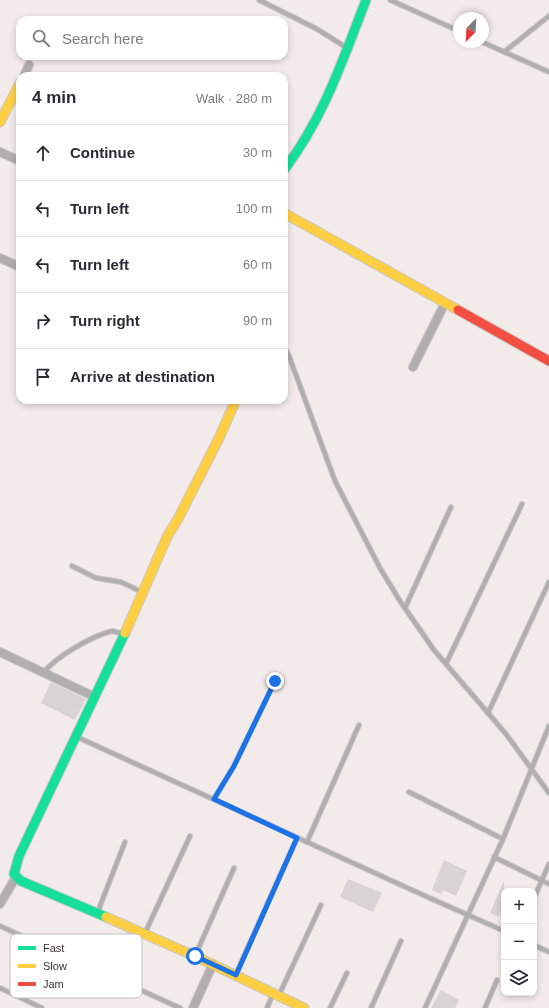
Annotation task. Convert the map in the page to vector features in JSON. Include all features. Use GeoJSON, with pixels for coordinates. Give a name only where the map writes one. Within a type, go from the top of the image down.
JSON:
{"type":"FeatureCollection","features":[{"type":"Feature","properties":{"kind":"street"},"geometry":{"type":"LineString","coordinates":[[288,166],[312,129],[328,99],[366,0]]}},
{"type":"Feature","properties":{"kind":"street"},"geometry":{"type":"LineString","coordinates":[[26,72],[30,65]]}},
{"type":"Feature","properties":{"kind":"street"},"geometry":{"type":"LineString","coordinates":[[0,122],[16,91]]}},
{"type":"Feature","properties":{"kind":"street"},"geometry":{"type":"LineString","coordinates":[[0,152],[16,159]]}},
{"type":"Feature","properties":{"kind":"street"},"geometry":{"type":"LineString","coordinates":[[288,215],[549,361]]}},
{"type":"Feature","properties":{"kind":"street"},"geometry":{"type":"LineString","coordinates":[[0,258],[16,265]]}},
{"type":"Feature","properties":{"kind":"street"},"geometry":{"type":"LineString","coordinates":[[413,367],[445,303]]}},
{"type":"Feature","properties":{"kind":"street"},"geometry":{"type":"LineString","coordinates":[[234,404],[219,438],[178,519],[167,537],[95,697],[19,856],[14,874],[21,881],[213,964],[304,1008]]}},
{"type":"Feature","properties":{"kind":"street"},"geometry":{"type":"LineString","coordinates":[[0,652],[95,697]]}},
{"type":"Feature","properties":{"kind":"street"},"geometry":{"type":"LineString","coordinates":[[0,904],[16,877]]}},
{"type":"Feature","properties":{"kind":"street"},"geometry":{"type":"LineString","coordinates":[[193,1008],[213,964]]}},
{"type":"Feature","properties":{"kind":"lane"},"geometry":{"type":"LineString","coordinates":[[259,0],[317,29],[347,48]]}},
{"type":"Feature","properties":{"kind":"lane"},"geometry":{"type":"LineString","coordinates":[[390,0],[453,28]]}},
{"type":"Feature","properties":{"kind":"lane"},"geometry":{"type":"LineString","coordinates":[[504,52],[549,16]]}},
{"type":"Feature","properties":{"kind":"lane"},"geometry":{"type":"LineString","coordinates":[[489,45],[549,72]]}},
{"type":"Feature","properties":{"kind":"lane"},"geometry":{"type":"LineString","coordinates":[[288,356],[336,481],[380,568],[405,608],[446,664],[506,734],[549,793]]}},
{"type":"Feature","properties":{"kind":"lane"},"geometry":{"type":"LineString","coordinates":[[446,664],[522,504]]}},
{"type":"Feature","properties":{"kind":"lane"},"geometry":{"type":"LineString","coordinates":[[405,608],[451,507]]}},
{"type":"Feature","properties":{"kind":"lane"},"geometry":{"type":"LineString","coordinates":[[72,566],[96,578],[120,582],[142,592]]}},
{"type":"Feature","properties":{"kind":"lane"},"geometry":{"type":"LineString","coordinates":[[488,713],[549,582]]}},
{"type":"Feature","properties":{"kind":"lane"},"geometry":{"type":"LineString","coordinates":[[43,673],[51,663],[59,657],[92,640],[112,631],[124,634]]}},
{"type":"Feature","properties":{"kind":"lane"},"geometry":{"type":"LineString","coordinates":[[214,799],[234,766],[275,681]]}},
{"type":"Feature","properties":{"kind":"lane"},"geometry":{"type":"LineString","coordinates":[[307,842],[359,725]]}},
{"type":"Feature","properties":{"kind":"lane"},"geometry":{"type":"LineString","coordinates":[[425,1008],[503,839],[549,726]]}},
{"type":"Feature","properties":{"kind":"lane"},"geometry":{"type":"LineString","coordinates":[[76,737],[501,930]]}},
{"type":"Feature","properties":{"kind":"lane"},"geometry":{"type":"LineString","coordinates":[[409,792],[503,839]]}},
{"type":"Feature","properties":{"kind":"lane"},"geometry":{"type":"LineString","coordinates":[[144,934],[190,836]]}},
{"type":"Feature","properties":{"kind":"lane"},"geometry":{"type":"LineString","coordinates":[[236,975],[297,838]]}},
{"type":"Feature","properties":{"kind":"lane"},"geometry":{"type":"LineString","coordinates":[[97,913],[125,842]]}},
{"type":"Feature","properties":{"kind":"lane"},"geometry":{"type":"LineString","coordinates":[[494,857],[549,884]]}},
{"type":"Feature","properties":{"kind":"lane"},"geometry":{"type":"LineString","coordinates":[[537,890],[549,864]]}},
{"type":"Feature","properties":{"kind":"lane"},"geometry":{"type":"LineString","coordinates":[[195,956],[234,868]]}},
{"type":"Feature","properties":{"kind":"lane"},"geometry":{"type":"LineString","coordinates":[[267,1008],[276,994],[321,905]]}},
{"type":"Feature","properties":{"kind":"lane"},"geometry":{"type":"LineString","coordinates":[[0,926],[18,934]]}},
{"type":"Feature","properties":{"kind":"lane"},"geometry":{"type":"LineString","coordinates":[[371,1008],[401,941]]}},
{"type":"Feature","properties":{"kind":"lane"},"geometry":{"type":"LineString","coordinates":[[537,946],[549,952]]}},
{"type":"Feature","properties":{"kind":"lane"},"geometry":{"type":"LineString","coordinates":[[330,1008],[347,972]]}},
{"type":"Feature","properties":{"kind":"lane"},"geometry":{"type":"LineString","coordinates":[[484,1008],[497,980]]}},
{"type":"Feature","properties":{"kind":"lane"},"geometry":{"type":"LineString","coordinates":[[0,988],[10,993]]}},
{"type":"Feature","properties":{"kind":"lane"},"geometry":{"type":"LineString","coordinates":[[142,991],[180,1008]]}},
{"type":"Feature","properties":{"kind":"lane"},"geometry":{"type":"LineString","coordinates":[[21,998],[42,1008]]}},
{"type":"Feature","properties":{"kind":"building"},"geometry":{"type":"Polygon","coordinates":[[[51,682],[86,699],[75,720],[41,703],[51,682]]]}},
{"type":"Feature","properties":{"kind":"building"},"geometry":{"type":"Polygon","coordinates":[[[444,860],[467,871],[456,896],[443,890],[441,894],[432,890],[444,860]]]}},
{"type":"Feature","properties":{"kind":"building"},"geometry":{"type":"Polygon","coordinates":[[[348,879],[382,893],[373,912],[340,897],[348,879]]]}},
{"type":"Feature","properties":{"kind":"building"},"geometry":{"type":"Polygon","coordinates":[[[504,880],[504,888],[501,888],[501,913],[499,917],[490,913],[504,880]]]}},
{"type":"Feature","properties":{"kind":"building"},"geometry":{"type":"Polygon","coordinates":[[[441,990],[459,1000],[455,1008],[431,1008],[441,990]]]}},
{"type":"Feature","properties":{"kind":"traffic: fast"},"geometry":{"type":"LineString","coordinates":[[288,164],[310,130],[331,88],[366,0]]}},
{"type":"Feature","properties":{"kind":"traffic: fast"},"geometry":{"type":"LineString","coordinates":[[106,917],[21,881],[14,874],[19,856],[125,633]]}},
{"type":"Feature","properties":{"kind":"traffic: slow"},"geometry":{"type":"LineString","coordinates":[[0,122],[16,91]]}},
{"type":"Feature","properties":{"kind":"traffic: slow"},"geometry":{"type":"LineString","coordinates":[[288,215],[458,310]]}},
{"type":"Feature","properties":{"kind":"traffic: slow"},"geometry":{"type":"LineString","coordinates":[[125,633],[167,537],[178,519],[219,438],[234,404]]}},
{"type":"Feature","properties":{"kind":"traffic: slow"},"geometry":{"type":"LineString","coordinates":[[106,917],[199,958],[304,1008]]}},
{"type":"Feature","properties":{"kind":"traffic: jam"},"geometry":{"type":"LineString","coordinates":[[458,310],[549,361]]}},
{"type":"Feature","properties":{"kind":"route"},"geometry":{"type":"LineString","coordinates":[[195,956],[236,975],[297,838],[214,799],[234,766],[275,681]]}}]}
